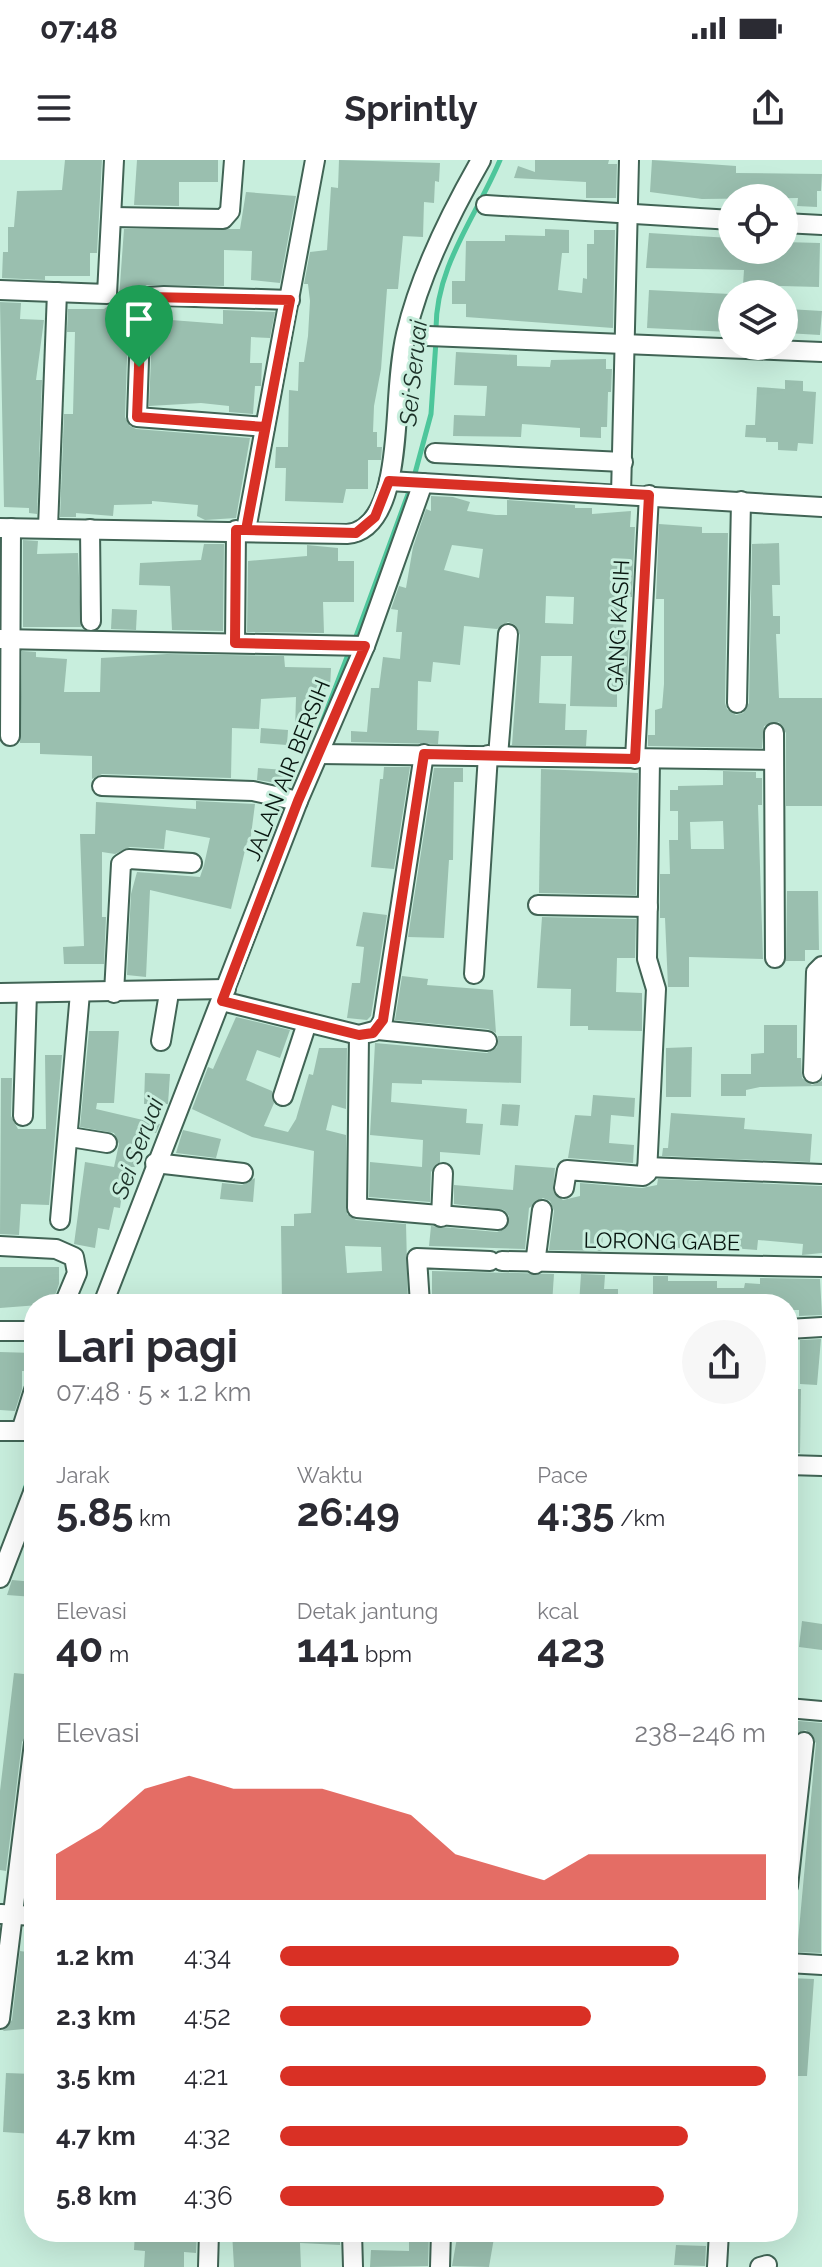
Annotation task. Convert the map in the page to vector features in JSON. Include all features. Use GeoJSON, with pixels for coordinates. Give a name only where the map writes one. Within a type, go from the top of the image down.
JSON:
{"type":"FeatureCollection","features":[{"type":"Feature","properties":{"kind":"street"},"geometry":{"type":"LineString","coordinates":[[0,290],[107,294],[114,160]]}},
{"type":"Feature","properties":{"kind":"street"},"geometry":{"type":"LineString","coordinates":[[113,217],[223,219],[230,211],[234,160]]}},
{"type":"Feature","properties":{"kind":"street"},"geometry":{"type":"LineString","coordinates":[[235,643],[241,530],[265,427],[315,160]]}},
{"type":"Feature","properties":{"kind":"street"},"geometry":{"type":"LineString","coordinates":[[10,736],[4,638],[6,528],[356,533],[409,482],[406,335],[422,285],[481,160]]}},
{"type":"Feature","properties":{"kind":"street"},"geometry":{"type":"LineString","coordinates":[[621,495],[629,160]]}},
{"type":"Feature","properties":{"kind":"street"},"geometry":{"type":"LineString","coordinates":[[486,205],[718,219]]}},
{"type":"Feature","properties":{"kind":"street"},"geometry":{"type":"LineString","coordinates":[[798,224],[822,225]]}},
{"type":"Feature","properties":{"kind":"street"},"geometry":{"type":"LineString","coordinates":[[48,528],[57,292]]}},
{"type":"Feature","properties":{"kind":"street"},"geometry":{"type":"LineString","coordinates":[[265,427],[137,417],[141,302],[148,297],[164,296],[290,300]]}},
{"type":"Feature","properties":{"kind":"street"},"geometry":{"type":"LineString","coordinates":[[434,336],[822,352]]}},
{"type":"Feature","properties":{"kind":"street"},"geometry":{"type":"LineString","coordinates":[[435,453],[623,462]]}},
{"type":"Feature","properties":{"kind":"street"},"geometry":{"type":"LineString","coordinates":[[409,482],[822,507]]}},
{"type":"Feature","properties":{"kind":"street","name":"JALAN AIR BERSIH"},"geometry":{"type":"LineString","coordinates":[[107,1294],[155,1163],[224,995],[293,799],[320,754],[365,646],[409,482]]}},
{"type":"Feature","properties":{"kind":"street","name":"GANG KASIH"},"geometry":{"type":"LineString","coordinates":[[647,1167],[656,989],[647,959],[643,760],[649,495]]}},
{"type":"Feature","properties":{"kind":"street"},"geometry":{"type":"LineString","coordinates":[[737,703],[741,501]]}},
{"type":"Feature","properties":{"kind":"street"},"geometry":{"type":"LineString","coordinates":[[90,529],[91,621]]}},
{"type":"Feature","properties":{"kind":"street"},"geometry":{"type":"LineString","coordinates":[[474,974],[493,756],[508,634]]}},
{"type":"Feature","properties":{"kind":"street"},"geometry":{"type":"LineString","coordinates":[[4,638],[365,646]]}},
{"type":"Feature","properties":{"kind":"street"},"geometry":{"type":"LineString","coordinates":[[774,733],[775,958]]}},
{"type":"Feature","properties":{"kind":"street"},"geometry":{"type":"LineString","coordinates":[[320,754],[774,760]]}},
{"type":"Feature","properties":{"kind":"street"},"geometry":{"type":"LineString","coordinates":[[424,754],[383,1020],[368,1033],[357,1208],[498,1220]]}},
{"type":"Feature","properties":{"kind":"street"},"geometry":{"type":"LineString","coordinates":[[102,786],[223,789],[293,799]]}},
{"type":"Feature","properties":{"kind":"street"},"geometry":{"type":"LineString","coordinates":[[114,993],[121,864],[129,859],[192,863]]}},
{"type":"Feature","properties":{"kind":"street"},"geometry":{"type":"LineString","coordinates":[[538,905],[648,907]]}},
{"type":"Feature","properties":{"kind":"street"},"geometry":{"type":"LineString","coordinates":[[813,1073],[816,972],[822,966]]}},
{"type":"Feature","properties":{"kind":"street"},"geometry":{"type":"LineString","coordinates":[[0,993],[224,995],[307,1023],[368,1033],[487,1041]]}},
{"type":"Feature","properties":{"kind":"street"},"geometry":{"type":"LineString","coordinates":[[23,1116],[27,993]]}},
{"type":"Feature","properties":{"kind":"street"},"geometry":{"type":"LineString","coordinates":[[60,1220],[70,1137],[80,993]]}},
{"type":"Feature","properties":{"kind":"street"},"geometry":{"type":"LineString","coordinates":[[161,1041],[169,993]]}},
{"type":"Feature","properties":{"kind":"street"},"geometry":{"type":"LineString","coordinates":[[283,1096],[307,1023]]}},
{"type":"Feature","properties":{"kind":"street"},"geometry":{"type":"LineString","coordinates":[[70,1137],[107,1143]]}},
{"type":"Feature","properties":{"kind":"street"},"geometry":{"type":"LineString","coordinates":[[155,1163],[243,1173]]}},
{"type":"Feature","properties":{"kind":"street"},"geometry":{"type":"LineString","coordinates":[[564,1188],[567,1170],[643,1176],[647,1167],[822,1174]]}},
{"type":"Feature","properties":{"kind":"street"},"geometry":{"type":"LineString","coordinates":[[441,1217],[443,1173]]}},
{"type":"Feature","properties":{"kind":"street"},"geometry":{"type":"LineString","coordinates":[[535,1264],[542,1210]]}},
{"type":"Feature","properties":{"kind":"street"},"geometry":{"type":"LineString","coordinates":[[0,1246],[56,1249],[74,1257],[77,1273],[68,1294]]}},
{"type":"Feature","properties":{"kind":"street","name":"LORONG GABE"},"geometry":{"type":"LineString","coordinates":[[419,1294],[417,1258],[535,1264],[822,1267]]}},
{"type":"Feature","properties":{"kind":"street"},"geometry":{"type":"LineString","coordinates":[[798,1328],[822,1327]]}},
{"type":"Feature","properties":{"kind":"street"},"geometry":{"type":"LineString","coordinates":[[0,1331],[24,1331]]}},
{"type":"Feature","properties":{"kind":"street"},"geometry":{"type":"LineString","coordinates":[[0,1431],[24,1431]]}},
{"type":"Feature","properties":{"kind":"street"},"geometry":{"type":"LineString","coordinates":[[798,1465],[822,1466]]}},
{"type":"Feature","properties":{"kind":"street"},"geometry":{"type":"LineString","coordinates":[[0,1578],[24,1516]]}},
{"type":"Feature","properties":{"kind":"street"},"geometry":{"type":"LineString","coordinates":[[798,1709],[822,1711]]}},
{"type":"Feature","properties":{"kind":"street"},"geometry":{"type":"LineString","coordinates":[[798,1796],[804,1742]]}},
{"type":"Feature","properties":{"kind":"street"},"geometry":{"type":"LineString","coordinates":[[0,2019],[5,1914],[24,1802]]}},
{"type":"Feature","properties":{"kind":"street"},"geometry":{"type":"LineString","coordinates":[[798,1964],[822,1965]]}},
{"type":"Feature","properties":{"kind":"street"},"geometry":{"type":"LineString","coordinates":[[208,2267],[209,2242]]}},
{"type":"Feature","properties":{"kind":"street"},"geometry":{"type":"LineString","coordinates":[[352,2242],[353,2267]]}},
{"type":"Feature","properties":{"kind":"street"},"geometry":{"type":"LineString","coordinates":[[440,2267],[441,2242]]}},
{"type":"Feature","properties":{"kind":"street"},"geometry":{"type":"LineString","coordinates":[[717,2267],[718,2242]]}},
{"type":"Feature","properties":{"kind":"building"},"geometry":{"type":"Polygon","coordinates":[[[65,160],[102,160],[97,253],[90,253],[90,276],[45,276],[45,280],[2,278],[3,252],[8,252],[8,227],[14,227],[17,191],[62,190],[65,160]]]}},
{"type":"Feature","properties":{"kind":"building"},"geometry":{"type":"Polygon","coordinates":[[[137,160],[218,160],[218,182],[179,182],[179,206],[134,205],[137,160]]]}},
{"type":"Feature","properties":{"kind":"building"},"geometry":{"type":"Polygon","coordinates":[[[339,160],[440,163],[439,182],[435,181],[434,203],[424,202],[423,237],[403,236],[398,289],[387,289],[373,432],[377,432],[377,447],[382,447],[381,460],[368,460],[368,489],[346,489],[343,503],[285,501],[286,468],[275,468],[276,447],[288,447],[289,390],[298,391],[299,362],[304,362],[308,336],[310,301],[308,284],[304,284],[310,252],[327,250],[331,187],[338,188],[339,160]]]}},
{"type":"Feature","properties":{"kind":"building"},"geometry":{"type":"Polygon","coordinates":[[[535,160],[609,160],[608,164],[617,164],[616,198],[586,198],[586,182],[514,178],[518,166],[535,172],[535,160]]]}},
{"type":"Feature","properties":{"kind":"building"},"geometry":{"type":"Polygon","coordinates":[[[652,160],[736,166],[736,173],[822,174],[817,207],[798,206],[798,184],[718,184],[718,199],[650,192],[652,160]]]}},
{"type":"Feature","properties":{"kind":"building"},"geometry":{"type":"Polygon","coordinates":[[[246,192],[296,196],[280,283],[251,280],[252,251],[224,250],[224,286],[147,285],[134,292],[129,302],[125,417],[136,429],[250,438],[236,518],[205,520],[197,516],[198,505],[152,501],[152,504],[114,505],[113,516],[76,513],[76,517],[60,517],[64,414],[73,414],[75,332],[67,332],[68,309],[104,309],[119,298],[124,229],[240,229],[246,192]]]}},
{"type":"Feature","properties":{"kind":"building"},"geometry":{"type":"Polygon","coordinates":[[[545,229],[569,230],[569,253],[562,253],[558,290],[582,293],[583,278],[587,279],[587,244],[594,244],[594,230],[615,230],[613,328],[466,317],[466,304],[452,304],[452,281],[465,281],[466,241],[505,241],[505,235],[545,236],[545,229]]]}},
{"type":"Feature","properties":{"kind":"building"},"geometry":{"type":"Polygon","coordinates":[[[649,233],[718,237],[718,264],[798,264],[798,242],[820,243],[819,287],[798,286],[798,280],[743,280],[744,270],[646,268],[649,233]]]}},
{"type":"Feature","properties":{"kind":"building"},"geometry":{"type":"Polygon","coordinates":[[[649,290],[718,293],[718,331],[647,328],[649,290]]]}},
{"type":"Feature","properties":{"kind":"building"},"geometry":{"type":"Polygon","coordinates":[[[0,302],[21,303],[20,319],[44,320],[36,380],[42,380],[37,514],[29,513],[29,508],[4,507],[0,302]]]}},
{"type":"Feature","properties":{"kind":"building"},"geometry":{"type":"Polygon","coordinates":[[[171,308],[171,320],[223,324],[223,310],[275,312],[270,338],[251,337],[250,363],[262,363],[261,386],[255,386],[253,414],[229,412],[229,406],[201,403],[149,406],[153,309],[171,308]]]}},
{"type":"Feature","properties":{"kind":"building"},"geometry":{"type":"Polygon","coordinates":[[[798,310],[822,311],[820,335],[798,334],[798,310]]]}},
{"type":"Feature","properties":{"kind":"building"},"geometry":{"type":"Polygon","coordinates":[[[456,352],[517,355],[517,366],[550,367],[551,360],[606,359],[606,369],[612,369],[607,427],[601,427],[601,438],[580,437],[580,428],[522,424],[521,437],[453,436],[454,415],[485,416],[487,386],[454,385],[456,352]]]}},
{"type":"Feature","properties":{"kind":"building"},"geometry":{"type":"Polygon","coordinates":[[[785,380],[803,381],[803,391],[816,392],[813,444],[798,443],[797,451],[778,450],[778,442],[766,442],[766,438],[745,437],[746,425],[755,425],[757,387],[785,389],[785,380]]]}},
{"type":"Feature","properties":{"kind":"building"},"geometry":{"type":"Polygon","coordinates":[[[431,496],[453,497],[470,502],[467,511],[496,515],[507,515],[507,500],[575,505],[575,508],[592,508],[592,514],[631,511],[630,527],[635,527],[632,597],[627,597],[624,609],[623,636],[629,640],[627,685],[617,685],[617,707],[570,706],[572,656],[541,656],[539,703],[566,704],[565,730],[587,730],[586,746],[512,745],[520,635],[515,625],[508,622],[497,629],[464,626],[460,665],[433,662],[431,682],[418,681],[417,730],[439,731],[438,744],[351,742],[351,731],[367,732],[371,688],[379,688],[383,657],[400,659],[402,632],[396,632],[398,610],[391,609],[399,586],[406,588],[413,547],[426,509],[431,511],[431,496]],[[452,545],[444,570],[479,578],[483,549],[452,545]],[[546,596],[545,623],[573,624],[574,597],[546,596]]]}},
{"type":"Feature","properties":{"kind":"building"},"geometry":{"type":"Polygon","coordinates":[[[659,524],[702,527],[702,533],[728,533],[725,703],[727,709],[736,715],[743,713],[749,703],[752,544],[779,543],[780,585],[772,585],[773,616],[780,616],[780,634],[776,634],[779,698],[822,698],[822,806],[786,806],[786,733],[779,722],[764,726],[762,748],[648,746],[648,735],[655,735],[655,710],[662,708],[664,684],[664,599],[656,599],[659,524]]]}},
{"type":"Feature","properties":{"kind":"building"},"geometry":{"type":"Polygon","coordinates":[[[23,540],[38,541],[37,554],[78,553],[81,627],[23,627],[23,540]]]}},
{"type":"Feature","properties":{"kind":"building"},"geometry":{"type":"Polygon","coordinates":[[[204,544],[224,544],[223,631],[172,630],[170,586],[139,585],[140,563],[201,560],[204,544]]]}},
{"type":"Feature","properties":{"kind":"building"},"geometry":{"type":"Polygon","coordinates":[[[307,545],[338,548],[338,561],[354,561],[354,602],[323,602],[324,633],[247,632],[248,561],[307,556],[307,545]]]}},
{"type":"Feature","properties":{"kind":"building"},"geometry":{"type":"Polygon","coordinates":[[[112,609],[137,610],[136,630],[111,629],[112,609]]]}},
{"type":"Feature","properties":{"kind":"building"},"geometry":{"type":"Polygon","coordinates":[[[22,651],[36,652],[36,657],[67,659],[64,692],[100,692],[101,658],[167,654],[284,656],[285,667],[331,668],[330,689],[323,689],[322,709],[313,708],[313,731],[295,731],[296,697],[261,699],[259,729],[232,728],[231,778],[102,774],[92,779],[92,756],[40,754],[40,743],[20,743],[22,651]]]}},
{"type":"Feature","properties":{"kind":"building"},"geometry":{"type":"Polygon","coordinates":[[[261,728],[288,730],[287,745],[260,743],[261,728]]]}},
{"type":"Feature","properties":{"kind":"building"},"geometry":{"type":"Polygon","coordinates":[[[384,767],[410,767],[394,869],[371,867],[380,779],[383,779],[384,767]]]}},
{"type":"Feature","properties":{"kind":"building"},"geometry":{"type":"Polygon","coordinates":[[[258,768],[298,771],[292,784],[257,780],[258,768]]]}},
{"type":"Feature","properties":{"kind":"building"},"geometry":{"type":"Polygon","coordinates":[[[434,768],[463,768],[463,782],[454,782],[453,860],[449,860],[444,938],[408,937],[434,768]]]}},
{"type":"Feature","properties":{"kind":"building"},"geometry":{"type":"Polygon","coordinates":[[[541,769],[638,773],[636,895],[539,893],[541,769]]]}},
{"type":"Feature","properties":{"kind":"building"},"geometry":{"type":"Polygon","coordinates":[[[723,771],[756,772],[756,778],[762,778],[762,805],[758,805],[763,959],[689,957],[689,987],[668,987],[665,918],[660,918],[660,874],[670,874],[669,840],[678,840],[678,811],[670,811],[670,790],[678,790],[678,786],[723,785],[723,771]],[[723,821],[690,822],[691,849],[724,849],[723,821]]]}},
{"type":"Feature","properties":{"kind":"building"},"geometry":{"type":"Polygon","coordinates":[[[196,801],[255,804],[250,843],[247,842],[231,909],[150,890],[146,977],[127,975],[131,894],[137,872],[200,877],[204,865],[210,838],[166,830],[164,849],[130,847],[115,854],[102,852],[102,917],[106,917],[104,964],[64,964],[63,947],[84,946],[80,834],[95,834],[96,802],[196,809],[196,801]]]}},
{"type":"Feature","properties":{"kind":"building"},"geometry":{"type":"Polygon","coordinates":[[[787,891],[818,891],[819,950],[805,950],[805,961],[786,961],[787,891]]]}},
{"type":"Feature","properties":{"kind":"building"},"geometry":{"type":"Polygon","coordinates":[[[363,912],[387,915],[371,1016],[367,1020],[347,1018],[352,983],[360,983],[364,947],[356,946],[363,912]]]}},
{"type":"Feature","properties":{"kind":"building"},"geometry":{"type":"Polygon","coordinates":[[[542,917],[636,919],[635,958],[617,958],[616,992],[642,993],[642,1031],[588,1030],[588,1026],[570,1026],[571,989],[537,988],[542,917]]]}},
{"type":"Feature","properties":{"kind":"building"},"geometry":{"type":"Polygon","coordinates":[[[402,976],[428,979],[427,985],[493,990],[496,1033],[488,1029],[395,1020],[402,976]]]}},
{"type":"Feature","properties":{"kind":"building"},"geometry":{"type":"Polygon","coordinates":[[[236,1017],[290,1030],[280,1058],[257,1050],[246,1080],[272,1091],[274,1103],[264,1126],[288,1132],[296,1119],[309,1074],[313,1075],[319,1048],[347,1048],[346,1109],[332,1105],[326,1130],[346,1135],[347,1214],[356,1220],[406,1224],[408,1294],[282,1294],[281,1226],[294,1226],[294,1214],[311,1213],[314,1151],[252,1137],[192,1109],[208,1067],[213,1069],[236,1017]],[[345,1246],[347,1273],[382,1271],[381,1247],[345,1246]]]}},
{"type":"Feature","properties":{"kind":"building"},"geometry":{"type":"Polygon","coordinates":[[[764,1025],[797,1025],[797,1058],[801,1058],[802,1078],[812,1085],[822,1081],[822,1086],[760,1087],[746,1090],[746,1096],[721,1096],[721,1074],[751,1074],[751,1054],[764,1053],[764,1025]]]}},
{"type":"Feature","properties":{"kind":"building"},"geometry":{"type":"Polygon","coordinates":[[[89,1031],[119,1031],[114,1103],[97,1103],[96,1109],[160,1124],[156,1133],[141,1133],[136,1167],[131,1167],[128,1187],[123,1186],[120,1208],[114,1207],[109,1230],[98,1228],[95,1248],[74,1244],[85,1162],[114,1167],[119,1144],[114,1133],[80,1127],[89,1031]]]}},
{"type":"Feature","properties":{"kind":"building"},"geometry":{"type":"Polygon","coordinates":[[[498,1036],[522,1036],[521,1083],[422,1080],[422,1084],[392,1083],[391,1102],[467,1109],[466,1123],[483,1124],[480,1155],[440,1152],[440,1162],[431,1172],[430,1202],[369,1197],[370,1162],[422,1167],[423,1140],[370,1135],[375,1043],[487,1053],[497,1047],[498,1036]]]}},
{"type":"Feature","properties":{"kind":"building"},"geometry":{"type":"Polygon","coordinates":[[[692,1047],[691,1097],[666,1097],[666,1048],[692,1047]]]}},
{"type":"Feature","properties":{"kind":"building"},"geometry":{"type":"Polygon","coordinates":[[[45,1055],[62,1055],[49,1205],[21,1204],[19,1235],[0,1234],[1,1078],[12,1078],[11,1116],[18,1129],[46,1129],[45,1055]]]}},
{"type":"Feature","properties":{"kind":"building"},"geometry":{"type":"Polygon","coordinates":[[[145,1073],[170,1074],[168,1104],[144,1104],[145,1073]]]}},
{"type":"Feature","properties":{"kind":"building"},"geometry":{"type":"Polygon","coordinates":[[[593,1095],[635,1098],[634,1117],[611,1115],[609,1143],[634,1145],[633,1163],[568,1158],[575,1115],[591,1116],[593,1095]]]}},
{"type":"Feature","properties":{"kind":"building"},"geometry":{"type":"Polygon","coordinates":[[[502,1104],[520,1105],[518,1126],[500,1125],[502,1104]]]}},
{"type":"Feature","properties":{"kind":"building"},"geometry":{"type":"Polygon","coordinates":[[[671,1113],[745,1118],[744,1129],[812,1134],[810,1162],[662,1156],[663,1148],[668,1148],[671,1113]]]}},
{"type":"Feature","properties":{"kind":"building"},"geometry":{"type":"Polygon","coordinates":[[[183,1130],[221,1139],[216,1158],[176,1153],[183,1130]]]}},
{"type":"Feature","properties":{"kind":"building"},"geometry":{"type":"Polygon","coordinates":[[[515,1165],[555,1168],[553,1191],[563,1200],[580,1196],[580,1183],[642,1188],[657,1185],[658,1179],[822,1186],[822,1253],[802,1255],[803,1244],[758,1240],[757,1250],[680,1244],[680,1248],[655,1246],[655,1238],[603,1232],[602,1251],[549,1250],[554,1211],[550,1201],[543,1198],[529,1208],[525,1249],[429,1246],[431,1226],[497,1232],[507,1227],[509,1216],[504,1210],[454,1204],[454,1185],[513,1190],[515,1165]]]}},
{"type":"Feature","properties":{"kind":"building"},"geometry":{"type":"Polygon","coordinates":[[[255,1178],[253,1202],[220,1199],[222,1183],[242,1185],[255,1178]]]}},
{"type":"Feature","properties":{"kind":"building"},"geometry":{"type":"Polygon","coordinates":[[[0,1267],[59,1267],[56,1294],[24,1294],[24,1306],[0,1308],[0,1267]]]}},
{"type":"Feature","properties":{"kind":"building"},"geometry":{"type":"Polygon","coordinates":[[[432,1271],[554,1274],[553,1294],[432,1294],[432,1271]]]}},
{"type":"Feature","properties":{"kind":"building"},"geometry":{"type":"Polygon","coordinates":[[[581,1274],[605,1275],[604,1289],[618,1289],[618,1294],[580,1294],[581,1274]]]}},
{"type":"Feature","properties":{"kind":"building"},"geometry":{"type":"Polygon","coordinates":[[[653,1276],[668,1276],[668,1281],[717,1281],[717,1288],[744,1288],[745,1283],[760,1284],[760,1278],[820,1279],[822,1315],[799,1316],[798,1294],[653,1294],[653,1276]]]}},
{"type":"Feature","properties":{"kind":"building"},"geometry":{"type":"Polygon","coordinates":[[[821,1339],[817,1385],[800,1384],[800,1340],[821,1339]]]}},
{"type":"Feature","properties":{"kind":"building"},"geometry":{"type":"Polygon","coordinates":[[[0,1352],[24,1353],[22,1389],[15,1411],[0,1410],[0,1352]]]}},
{"type":"Feature","properties":{"kind":"building"},"geometry":{"type":"Polygon","coordinates":[[[798,1389],[801,1389],[798,1453],[798,1389]]]}},
{"type":"Feature","properties":{"kind":"building"},"geometry":{"type":"Polygon","coordinates":[[[12,1580],[24,1581],[24,1596],[7,1595],[12,1580]]]}},
{"type":"Feature","properties":{"kind":"building"},"geometry":{"type":"Polygon","coordinates":[[[802,1621],[822,1624],[822,1650],[799,1647],[802,1621]]]}},
{"type":"Feature","properties":{"kind":"building"},"geometry":{"type":"Polygon","coordinates":[[[14,1673],[24,1674],[24,1739],[6,1871],[0,1870],[0,1791],[14,1673]]]}},
{"type":"Feature","properties":{"kind":"building"},"geometry":{"type":"Polygon","coordinates":[[[798,1721],[822,1723],[821,1953],[798,1952],[816,1743],[806,1730],[798,1733],[798,1721]]]}},
{"type":"Feature","properties":{"kind":"building"},"geometry":{"type":"Polygon","coordinates":[[[20,1951],[24,1952],[24,2029],[3,2031],[12,2020],[20,1951]]]}},
{"type":"Feature","properties":{"kind":"building"},"geometry":{"type":"Polygon","coordinates":[[[798,1978],[814,1979],[807,2076],[798,2076],[798,1978]]]}},
{"type":"Feature","properties":{"kind":"building"},"geometry":{"type":"Polygon","coordinates":[[[6,2073],[24,2074],[24,2133],[3,2132],[6,2073]]]}},
{"type":"Feature","properties":{"kind":"building"},"geometry":{"type":"Polygon","coordinates":[[[134,2242],[197,2242],[196,2253],[184,2252],[184,2267],[144,2267],[145,2251],[134,2250],[134,2242]]]}},
{"type":"Feature","properties":{"kind":"building"},"geometry":{"type":"Polygon","coordinates":[[[233,2242],[340,2242],[340,2245],[300,2243],[301,2267],[234,2267],[233,2242]]]}},
{"type":"Feature","properties":{"kind":"building"},"geometry":{"type":"Polygon","coordinates":[[[409,2242],[429,2242],[428,2266],[370,2267],[371,2250],[409,2251],[409,2242]]]}},
{"type":"Feature","properties":{"kind":"building"},"geometry":{"type":"Polygon","coordinates":[[[456,2242],[493,2242],[489,2267],[452,2266],[456,2242]]]}},
{"type":"Feature","properties":{"kind":"building"},"geometry":{"type":"Polygon","coordinates":[[[676,2245],[706,2246],[705,2266],[674,2265],[676,2245]]]}},
{"type":"Feature","properties":{"kind":"waterway","name":"Sei Seruai"},"geometry":{"type":"LineString","coordinates":[[436,331],[437,308],[449,264],[500,160]]}},
{"type":"Feature","properties":{"kind":"waterway","name":"Sei Seruai"},"geometry":{"type":"LineString","coordinates":[[414,477],[431,414],[436,341]]}},
{"type":"Feature","properties":{"kind":"waterway","name":"Sei Seruai"},"geometry":{"type":"LineString","coordinates":[[355,639],[411,486]]}},
{"type":"Feature","properties":{"kind":"waterway","name":"Sei Seruai"},"geometry":{"type":"LineString","coordinates":[[320,728],[349,652]]}},
{"type":"Feature","properties":{"kind":"route"},"geometry":{"type":"LineString","coordinates":[[139,367],[137,417],[265,427],[246,530],[236,530],[235,643],[365,646],[298,801],[222,1001],[359,1035],[373,1033],[383,1020],[424,754],[635,759],[649,495],[389,481],[375,517],[356,533],[246,530],[290,300],[164,296],[143,299],[139,367]]}}]}
